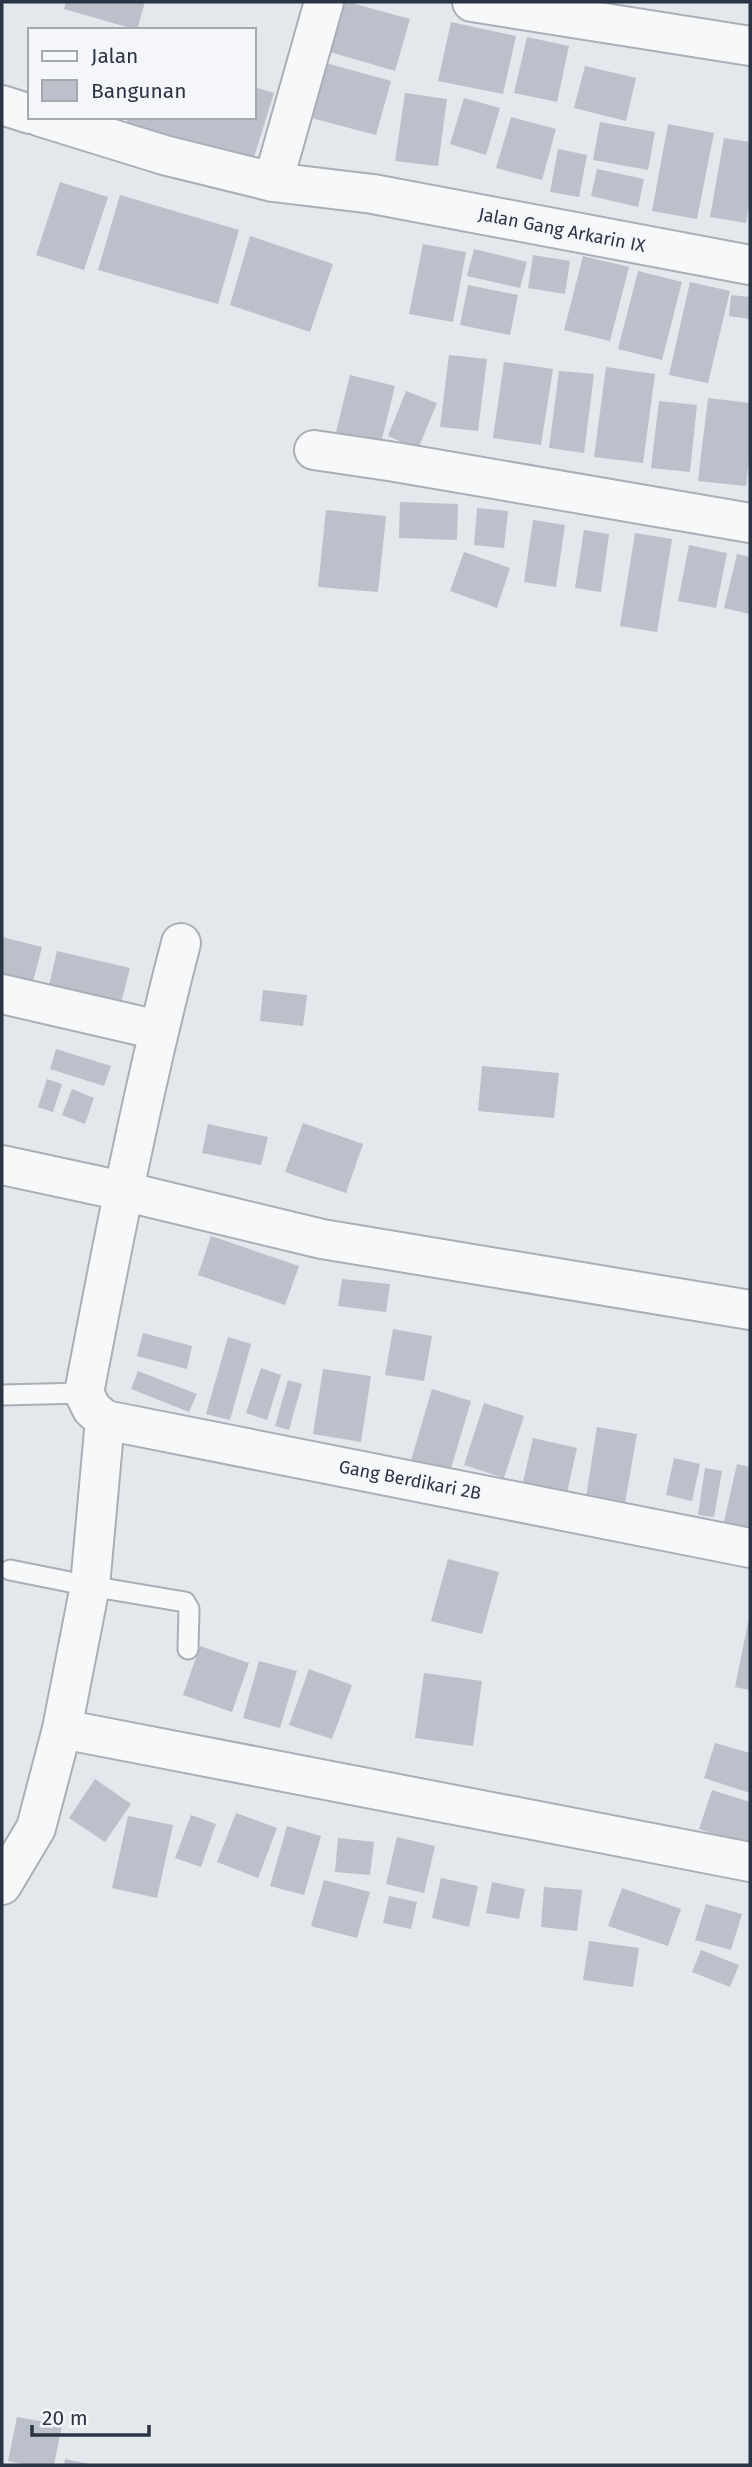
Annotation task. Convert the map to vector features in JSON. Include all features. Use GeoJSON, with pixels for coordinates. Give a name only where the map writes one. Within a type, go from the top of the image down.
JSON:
{"type":"FeatureCollection","features":[{"type":"Feature","properties":{"kind":"street"},"geometry":{"type":"LineString","coordinates":[[273,182],[324,2]]}},
{"type":"Feature","properties":{"kind":"street"},"geometry":{"type":"LineString","coordinates":[[472,2],[750,46]]}},
{"type":"Feature","properties":{"kind":"street"},"geometry":{"type":"LineString","coordinates":[[2,105],[28,113]]}},
{"type":"Feature","properties":{"kind":"street","name":"Jalan Gang Arkarin IX"},"geometry":{"type":"LineString","coordinates":[[47,119],[164,155],[273,182],[373,194],[750,265]]}},
{"type":"Feature","properties":{"kind":"street"},"geometry":{"type":"LineString","coordinates":[[314,450],[750,523]]}},
{"type":"Feature","properties":{"kind":"street"},"geometry":{"type":"LineString","coordinates":[[2,1885],[36,1828],[62,1729],[90,1586],[94,1406],[122,1191],[158,1030],[181,943]]}},
{"type":"Feature","properties":{"kind":"street"},"geometry":{"type":"LineString","coordinates":[[2,994],[158,1030]]}},
{"type":"Feature","properties":{"kind":"street"},"geometry":{"type":"LineString","coordinates":[[2,1165],[321,1239],[750,1310]]}},
{"type":"Feature","properties":{"kind":"street","name":"Gang Berdikari 2B"},"geometry":{"type":"LineString","coordinates":[[94,1406],[750,1548]]}},
{"type":"Feature","properties":{"kind":"street"},"geometry":{"type":"LineString","coordinates":[[62,1729],[750,1862]]}},
{"type":"Feature","properties":{"kind":"lane"},"geometry":{"type":"LineString","coordinates":[[2,1395],[94,1406]]}},
{"type":"Feature","properties":{"kind":"lane"},"geometry":{"type":"LineString","coordinates":[[10,1570],[185,1602],[189,1609],[188,1649]]}},
{"type":"Feature","properties":{"kind":"building"},"geometry":{"type":"Polygon","coordinates":[[[66,2],[145,2],[138,28],[64,9],[66,2]]]}},
{"type":"Feature","properties":{"kind":"building"},"geometry":{"type":"Polygon","coordinates":[[[334,2],[348,2],[410,19],[395,71],[320,49],[334,2]]]}},
{"type":"Feature","properties":{"kind":"building"},"geometry":{"type":"Polygon","coordinates":[[[451,22],[516,36],[503,94],[438,81],[451,22]]]}},
{"type":"Feature","properties":{"kind":"building"},"geometry":{"type":"Polygon","coordinates":[[[527,37],[569,46],[557,102],[514,93],[527,37]]]}},
{"type":"Feature","properties":{"kind":"building"},"geometry":{"type":"Polygon","coordinates":[[[315,60],[391,81],[376,135],[300,115],[315,60]]]}},
{"type":"Feature","properties":{"kind":"building"},"geometry":{"type":"Polygon","coordinates":[[[585,66],[636,78],[626,121],[574,108],[585,66]]]}},
{"type":"Feature","properties":{"kind":"building"},"geometry":{"type":"Polygon","coordinates":[[[256,88],[274,93],[250,170],[124,132],[127,119],[256,119],[256,88]]]}},
{"type":"Feature","properties":{"kind":"building"},"geometry":{"type":"Polygon","coordinates":[[[405,93],[447,99],[438,166],[395,161],[405,93]]]}},
{"type":"Feature","properties":{"kind":"building"},"geometry":{"type":"Polygon","coordinates":[[[464,98],[500,108],[486,155],[450,144],[464,98]]]}},
{"type":"Feature","properties":{"kind":"building"},"geometry":{"type":"Polygon","coordinates":[[[511,117],[556,129],[542,180],[496,168],[511,117]]]}},
{"type":"Feature","properties":{"kind":"building"},"geometry":{"type":"Polygon","coordinates":[[[600,122],[655,132],[648,170],[593,160],[600,122]]]}},
{"type":"Feature","properties":{"kind":"building"},"geometry":{"type":"Polygon","coordinates":[[[668,124],[714,133],[697,219],[652,211],[668,124]]]}},
{"type":"Feature","properties":{"kind":"building"},"geometry":{"type":"Polygon","coordinates":[[[724,138],[750,142],[750,197],[746,223],[710,217],[724,138]]]}},
{"type":"Feature","properties":{"kind":"building"},"geometry":{"type":"Polygon","coordinates":[[[558,149],[587,155],[579,197],[550,192],[558,149]]]}},
{"type":"Feature","properties":{"kind":"building"},"geometry":{"type":"Polygon","coordinates":[[[597,169],[644,179],[638,207],[591,196],[597,169]]]}},
{"type":"Feature","properties":{"kind":"building"},"geometry":{"type":"Polygon","coordinates":[[[60,182],[108,197],[84,270],[36,255],[60,182]]]}},
{"type":"Feature","properties":{"kind":"building"},"geometry":{"type":"Polygon","coordinates":[[[120,195],[239,230],[218,304],[98,270],[120,195]]]}},
{"type":"Feature","properties":{"kind":"building"},"geometry":{"type":"Polygon","coordinates":[[[250,236],[333,264],[310,332],[230,305],[250,236]]]}},
{"type":"Feature","properties":{"kind":"building"},"geometry":{"type":"Polygon","coordinates":[[[423,244],[466,252],[453,322],[409,314],[423,244]]]}},
{"type":"Feature","properties":{"kind":"building"},"geometry":{"type":"Polygon","coordinates":[[[474,249],[527,262],[520,288],[467,276],[474,249]]]}},
{"type":"Feature","properties":{"kind":"building"},"geometry":{"type":"Polygon","coordinates":[[[533,255],[570,261],[565,294],[528,288],[533,255]]]}},
{"type":"Feature","properties":{"kind":"building"},"geometry":{"type":"Polygon","coordinates":[[[583,256],[629,267],[610,341],[564,330],[583,256]]]}},
{"type":"Feature","properties":{"kind":"building"},"geometry":{"type":"Polygon","coordinates":[[[638,271],[682,282],[662,360],[618,349],[638,271]]]}},
{"type":"Feature","properties":{"kind":"building"},"geometry":{"type":"Polygon","coordinates":[[[690,282],[730,291],[708,383],[669,375],[690,282]]]}},
{"type":"Feature","properties":{"kind":"building"},"geometry":{"type":"Polygon","coordinates":[[[468,285],[518,295],[510,335],[460,325],[468,285]]]}},
{"type":"Feature","properties":{"kind":"building"},"geometry":{"type":"Polygon","coordinates":[[[731,295],[750,297],[750,319],[729,316],[731,295]]]}},
{"type":"Feature","properties":{"kind":"building"},"geometry":{"type":"Polygon","coordinates":[[[449,355],[487,359],[478,431],[440,427],[449,355]]]}},
{"type":"Feature","properties":{"kind":"building"},"geometry":{"type":"Polygon","coordinates":[[[504,362],[553,369],[541,445],[493,438],[504,362]]]}},
{"type":"Feature","properties":{"kind":"building"},"geometry":{"type":"Polygon","coordinates":[[[606,367],[655,374],[643,463],[594,457],[606,367]]]}},
{"type":"Feature","properties":{"kind":"building"},"geometry":{"type":"Polygon","coordinates":[[[559,371],[594,374],[584,453],[549,448],[559,371]]]}},
{"type":"Feature","properties":{"kind":"building"},"geometry":{"type":"Polygon","coordinates":[[[350,375],[395,386],[381,443],[336,432],[350,375]]]}},
{"type":"Feature","properties":{"kind":"building"},"geometry":{"type":"Polygon","coordinates":[[[406,391],[437,403],[418,449],[388,436],[406,391]]]}},
{"type":"Feature","properties":{"kind":"building"},"geometry":{"type":"Polygon","coordinates":[[[708,398],[750,403],[750,448],[746,486],[698,481],[708,398]]]}},
{"type":"Feature","properties":{"kind":"building"},"geometry":{"type":"Polygon","coordinates":[[[659,401],[697,405],[690,472],[651,468],[659,401]]]}},
{"type":"Feature","properties":{"kind":"building"},"geometry":{"type":"Polygon","coordinates":[[[400,502],[458,504],[457,540],[399,538],[400,502]]]}},
{"type":"Feature","properties":{"kind":"building"},"geometry":{"type":"Polygon","coordinates":[[[477,508],[508,511],[504,548],[474,545],[477,508]]]}},
{"type":"Feature","properties":{"kind":"building"},"geometry":{"type":"Polygon","coordinates":[[[326,510],[386,516],[378,592],[318,587],[326,510]]]}},
{"type":"Feature","properties":{"kind":"building"},"geometry":{"type":"Polygon","coordinates":[[[533,520],[565,525],[556,587],[524,582],[533,520]]]}},
{"type":"Feature","properties":{"kind":"building"},"geometry":{"type":"Polygon","coordinates":[[[584,530],[609,534],[601,592],[575,588],[584,530]]]}},
{"type":"Feature","properties":{"kind":"building"},"geometry":{"type":"Polygon","coordinates":[[[635,533],[672,539],[657,632],[620,626],[635,533]]]}},
{"type":"Feature","properties":{"kind":"building"},"geometry":{"type":"Polygon","coordinates":[[[689,545],[727,553],[716,608],[678,601],[689,545]]]}},
{"type":"Feature","properties":{"kind":"building"},"geometry":{"type":"Polygon","coordinates":[[[464,552],[510,568],[497,608],[450,591],[464,552]]]}},
{"type":"Feature","properties":{"kind":"building"},"geometry":{"type":"Polygon","coordinates":[[[737,554],[750,557],[750,614],[724,608],[737,554]]]}},
{"type":"Feature","properties":{"kind":"building"},"geometry":{"type":"Polygon","coordinates":[[[2,937],[42,947],[29,997],[2,990],[2,937]]]}},
{"type":"Feature","properties":{"kind":"building"},"geometry":{"type":"Polygon","coordinates":[[[57,951],[130,968],[119,1011],[47,994],[57,951]]]}},
{"type":"Feature","properties":{"kind":"building"},"geometry":{"type":"Polygon","coordinates":[[[263,990],[307,995],[303,1026],[260,1021],[263,990]]]}},
{"type":"Feature","properties":{"kind":"building"},"geometry":{"type":"Polygon","coordinates":[[[56,1049],[111,1066],[104,1086],[50,1069],[56,1049]]]}},
{"type":"Feature","properties":{"kind":"building"},"geometry":{"type":"Polygon","coordinates":[[[482,1066],[559,1073],[554,1118],[478,1111],[482,1066]]]}},
{"type":"Feature","properties":{"kind":"building"},"geometry":{"type":"Polygon","coordinates":[[[47,1079],[62,1084],[53,1112],[38,1107],[47,1079]]]}},
{"type":"Feature","properties":{"kind":"building"},"geometry":{"type":"Polygon","coordinates":[[[72,1089],[94,1098],[85,1124],[62,1115],[72,1089]]]}},
{"type":"Feature","properties":{"kind":"building"},"geometry":{"type":"Polygon","coordinates":[[[303,1123],[363,1144],[346,1193],[285,1172],[303,1123]]]}},
{"type":"Feature","properties":{"kind":"building"},"geometry":{"type":"Polygon","coordinates":[[[208,1124],[268,1137],[261,1165],[202,1153],[208,1124]]]}},
{"type":"Feature","properties":{"kind":"building"},"geometry":{"type":"Polygon","coordinates":[[[211,1236],[299,1266],[285,1305],[198,1275],[211,1236]]]}},
{"type":"Feature","properties":{"kind":"building"},"geometry":{"type":"Polygon","coordinates":[[[342,1279],[390,1284],[386,1312],[338,1306],[342,1279]]]}},
{"type":"Feature","properties":{"kind":"building"},"geometry":{"type":"Polygon","coordinates":[[[393,1329],[432,1336],[424,1381],[385,1375],[393,1329]]]}},
{"type":"Feature","properties":{"kind":"building"},"geometry":{"type":"Polygon","coordinates":[[[143,1333],[192,1346],[187,1369],[137,1356],[143,1333]]]}},
{"type":"Feature","properties":{"kind":"building"},"geometry":{"type":"Polygon","coordinates":[[[228,1337],[251,1344],[230,1420],[206,1414],[228,1337]]]}},
{"type":"Feature","properties":{"kind":"building"},"geometry":{"type":"Polygon","coordinates":[[[261,1368],[281,1375],[267,1420],[246,1413],[261,1368]]]}},
{"type":"Feature","properties":{"kind":"building"},"geometry":{"type":"Polygon","coordinates":[[[323,1369],[371,1376],[361,1442],[313,1434],[323,1369]]]}},
{"type":"Feature","properties":{"kind":"building"},"geometry":{"type":"Polygon","coordinates":[[[138,1371],[197,1394],[189,1412],[131,1389],[138,1371]]]}},
{"type":"Feature","properties":{"kind":"building"},"geometry":{"type":"Polygon","coordinates":[[[288,1380],[302,1384],[289,1430],[275,1426],[288,1380]]]}},
{"type":"Feature","properties":{"kind":"building"},"geometry":{"type":"Polygon","coordinates":[[[432,1389],[471,1401],[449,1475],[410,1464],[432,1389]]]}},
{"type":"Feature","properties":{"kind":"building"},"geometry":{"type":"Polygon","coordinates":[[[484,1403],[524,1416],[504,1478],[464,1465],[484,1403]]]}},
{"type":"Feature","properties":{"kind":"building"},"geometry":{"type":"Polygon","coordinates":[[[597,1427],[637,1434],[625,1503],[586,1497],[597,1427]]]}},
{"type":"Feature","properties":{"kind":"building"},"geometry":{"type":"Polygon","coordinates":[[[533,1438],[577,1448],[565,1501],[521,1491],[533,1438]]]}},
{"type":"Feature","properties":{"kind":"building"},"geometry":{"type":"Polygon","coordinates":[[[674,1458],[700,1464],[692,1501],[666,1495],[674,1458]]]}},
{"type":"Feature","properties":{"kind":"building"},"geometry":{"type":"Polygon","coordinates":[[[737,1464],[750,1467],[749,1532],[723,1526],[737,1464]]]}},
{"type":"Feature","properties":{"kind":"building"},"geometry":{"type":"Polygon","coordinates":[[[705,1468],[722,1471],[714,1517],[698,1515],[705,1468]]]}},
{"type":"Feature","properties":{"kind":"building"},"geometry":{"type":"Polygon","coordinates":[[[448,1559],[499,1572],[482,1634],[431,1621],[448,1559]]]}},
{"type":"Feature","properties":{"kind":"building"},"geometry":{"type":"Polygon","coordinates":[[[750,1618],[750,1690],[735,1687],[750,1618]]]}},
{"type":"Feature","properties":{"kind":"building"},"geometry":{"type":"Polygon","coordinates":[[[200,1646],[249,1663],[232,1712],[183,1695],[200,1646]]]}},
{"type":"Feature","properties":{"kind":"building"},"geometry":{"type":"Polygon","coordinates":[[[259,1661],[297,1671],[280,1728],[243,1718],[259,1661]]]}},
{"type":"Feature","properties":{"kind":"building"},"geometry":{"type":"Polygon","coordinates":[[[309,1669],[352,1685],[332,1739],[289,1725],[309,1669]]]}},
{"type":"Feature","properties":{"kind":"building"},"geometry":{"type":"Polygon","coordinates":[[[424,1673],[482,1681],[473,1746],[415,1738],[424,1673]]]}},
{"type":"Feature","properties":{"kind":"building"},"geometry":{"type":"Polygon","coordinates":[[[715,1743],[750,1753],[750,1793],[704,1778],[715,1743]]]}},
{"type":"Feature","properties":{"kind":"building"},"geometry":{"type":"Polygon","coordinates":[[[95,1779],[131,1804],[105,1842],[69,1818],[95,1779]]]}},
{"type":"Feature","properties":{"kind":"building"},"geometry":{"type":"Polygon","coordinates":[[[712,1790],[750,1802],[750,1846],[699,1829],[712,1790]]]}},
{"type":"Feature","properties":{"kind":"building"},"geometry":{"type":"Polygon","coordinates":[[[236,1813],[277,1828],[258,1878],[217,1862],[236,1813]]]}},
{"type":"Feature","properties":{"kind":"building"},"geometry":{"type":"Polygon","coordinates":[[[191,1815],[216,1824],[201,1867],[175,1858],[191,1815]]]}},
{"type":"Feature","properties":{"kind":"building"},"geometry":{"type":"Polygon","coordinates":[[[128,1816],[173,1825],[157,1898],[112,1888],[128,1816]]]}},
{"type":"Feature","properties":{"kind":"building"},"geometry":{"type":"Polygon","coordinates":[[[287,1826],[321,1836],[304,1895],[270,1886],[287,1826]]]}},
{"type":"Feature","properties":{"kind":"building"},"geometry":{"type":"Polygon","coordinates":[[[397,1837],[435,1846],[424,1893],[386,1884],[397,1837]]]}},
{"type":"Feature","properties":{"kind":"building"},"geometry":{"type":"Polygon","coordinates":[[[338,1838],[374,1842],[370,1875],[335,1872],[338,1838]]]}},
{"type":"Feature","properties":{"kind":"building"},"geometry":{"type":"Polygon","coordinates":[[[441,1878],[478,1886],[469,1927],[432,1918],[441,1878]]]}},
{"type":"Feature","properties":{"kind":"building"},"geometry":{"type":"Polygon","coordinates":[[[324,1880],[370,1892],[357,1938],[311,1926],[324,1880]]]}},
{"type":"Feature","properties":{"kind":"building"},"geometry":{"type":"Polygon","coordinates":[[[492,1882],[525,1889],[519,1919],[486,1913],[492,1882]]]}},
{"type":"Feature","properties":{"kind":"building"},"geometry":{"type":"Polygon","coordinates":[[[544,1887],[582,1890],[577,1931],[541,1927],[544,1887]]]}},
{"type":"Feature","properties":{"kind":"building"},"geometry":{"type":"Polygon","coordinates":[[[622,1888],[681,1909],[668,1946],[608,1926],[622,1888]]]}},
{"type":"Feature","properties":{"kind":"building"},"geometry":{"type":"Polygon","coordinates":[[[389,1896],[417,1902],[411,1929],[383,1923],[389,1896]]]}},
{"type":"Feature","properties":{"kind":"building"},"geometry":{"type":"Polygon","coordinates":[[[706,1904],[742,1914],[731,1950],[695,1940],[706,1904]]]}},
{"type":"Feature","properties":{"kind":"building"},"geometry":{"type":"Polygon","coordinates":[[[589,1941],[639,1948],[633,1987],[583,1980],[589,1941]]]}},
{"type":"Feature","properties":{"kind":"building"},"geometry":{"type":"Polygon","coordinates":[[[701,1950],[739,1965],[730,1987],[692,1972],[701,1950]]]}},
{"type":"Feature","properties":{"kind":"building"},"geometry":{"type":"Polygon","coordinates":[[[17,2417],[62,2425],[54,2465],[28,2465],[8,2461],[17,2417]]]}},
{"type":"Feature","properties":{"kind":"building"},"geometry":{"type":"Polygon","coordinates":[[[65,2459],[90,2464],[90,2465],[64,2465],[65,2459]]]}}]}
